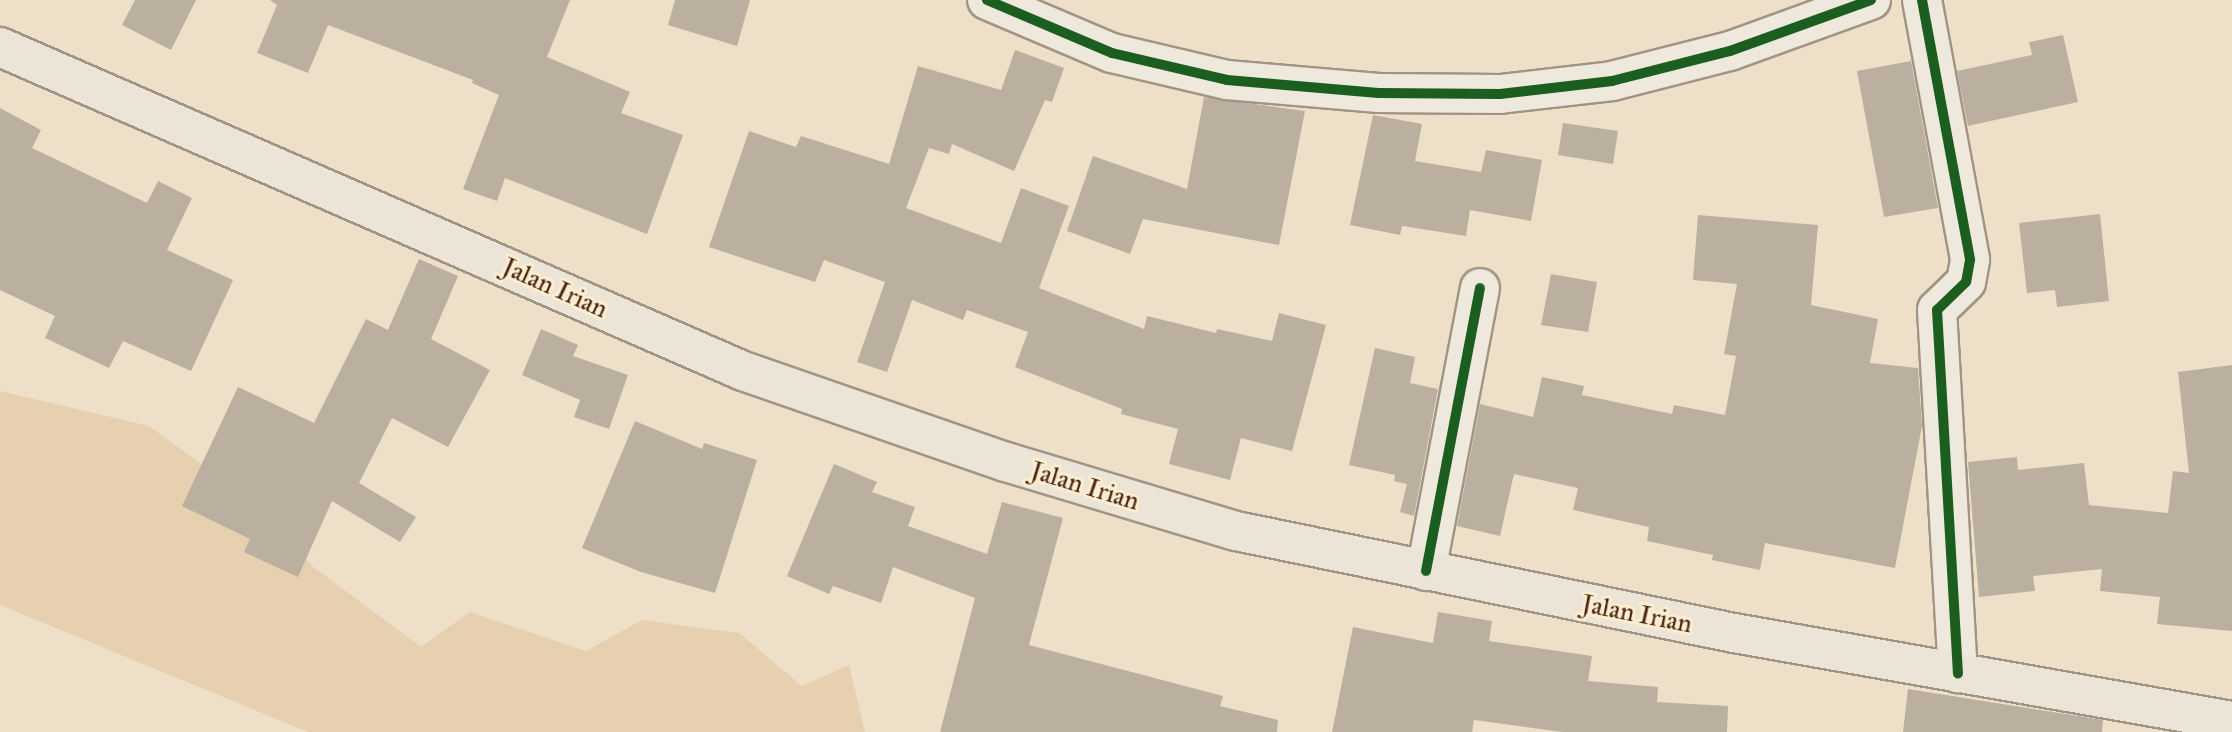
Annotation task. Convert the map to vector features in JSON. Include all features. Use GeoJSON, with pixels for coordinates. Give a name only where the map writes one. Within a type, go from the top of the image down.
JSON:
{"type":"FeatureCollection","features":[{"type":"Feature","properties":{"kind":"main road","name":"Jalan Irian"},"geometry":{"type":"LineString","coordinates":[[0,47],[743,371],[1006,462],[1236,531],[1426,571],[1958,673],[2153,720],[2232,721]]}},
{"type":"Feature","properties":{"kind":"street"},"geometry":{"type":"LineString","coordinates":[[987,0],[1112,53],[1227,80],[1378,93],[1500,94],[1638,75],[1730,51],[1871,0]]}},
{"type":"Feature","properties":{"kind":"street"},"geometry":{"type":"LineString","coordinates":[[1922,0],[1970,260],[1966,282],[1937,310],[1958,673]]}},
{"type":"Feature","properties":{"kind":"street"},"geometry":{"type":"LineString","coordinates":[[1426,571],[1480,288]]}},
{"type":"Feature","properties":{"kind":"shaded area"},"geometry":{"type":"Polygon","coordinates":[[[0,391],[149,426],[266,511],[312,566],[421,647],[470,612],[586,651],[642,620],[739,633],[802,686],[849,665],[865,732],[308,732],[0,605],[0,391]]]}},
{"type":"Feature","properties":{"kind":"building"},"geometry":{"type":"Polygon","coordinates":[[[135,0],[196,0],[171,50],[122,25],[135,0]]]}},
{"type":"Feature","properties":{"kind":"building"},"geometry":{"type":"Polygon","coordinates":[[[270,0],[570,0],[547,57],[630,92],[621,113],[683,135],[647,234],[505,178],[497,201],[463,189],[499,95],[472,83],[473,80],[328,25],[308,73],[257,53],[277,5],[270,0]]]}},
{"type":"Feature","properties":{"kind":"building"},"geometry":{"type":"Polygon","coordinates":[[[675,0],[750,0],[737,46],[668,25],[675,0]]]}},
{"type":"Feature","properties":{"kind":"building"},"geometry":{"type":"Polygon","coordinates":[[[2063,35],[2078,102],[1968,126],[1957,71],[2032,55],[2029,42],[2063,35]]]}},
{"type":"Feature","properties":{"kind":"building"},"geometry":{"type":"Polygon","coordinates":[[[1015,50],[1064,68],[1052,102],[1045,100],[1014,171],[952,144],[949,154],[929,148],[906,208],[1001,243],[1021,188],[1069,206],[1039,288],[1144,329],[1147,316],[1216,333],[1217,329],[1272,341],[1279,313],[1326,325],[1292,451],[1241,438],[1230,480],[1169,464],[1178,429],[1121,414],[1122,409],[1015,367],[1028,332],[967,310],[963,320],[912,300],[887,372],[857,362],[885,282],[824,260],[815,282],[709,247],[749,131],[796,147],[801,136],[889,164],[918,66],[1001,90],[1015,50]]]}},
{"type":"Feature","properties":{"kind":"building"},"geometry":{"type":"Polygon","coordinates":[[[1911,61],[1938,208],[1884,217],[1857,71],[1911,61]]]}},
{"type":"Feature","properties":{"kind":"building"},"geometry":{"type":"Polygon","coordinates":[[[1204,97],[1305,111],[1279,245],[1143,219],[1130,254],[1067,231],[1093,156],[1187,189],[1204,97]]]}},
{"type":"Feature","properties":{"kind":"building"},"geometry":{"type":"Polygon","coordinates":[[[0,108],[41,130],[32,148],[147,203],[158,181],[192,198],[167,250],[233,280],[191,371],[123,341],[109,368],[45,338],[55,316],[0,290],[0,108]]]}},
{"type":"Feature","properties":{"kind":"building"},"geometry":{"type":"Polygon","coordinates":[[[1373,115],[1422,124],[1415,161],[1481,172],[1486,150],[1542,160],[1531,221],[1470,210],[1466,236],[1402,226],[1400,235],[1350,225],[1373,115]]]}},
{"type":"Feature","properties":{"kind":"building"},"geometry":{"type":"Polygon","coordinates":[[[1563,123],[1618,131],[1613,164],[1558,155],[1563,123]]]}},
{"type":"Feature","properties":{"kind":"building"},"geometry":{"type":"Polygon","coordinates":[[[2100,214],[2109,301],[2057,307],[2055,290],[2027,293],[2019,223],[2100,214]]]}},
{"type":"Feature","properties":{"kind":"building"},"geometry":{"type":"Polygon","coordinates":[[[1698,215],[1818,225],[1811,305],[1878,319],[1870,363],[1918,368],[1922,426],[1895,568],[1765,543],[1760,570],[1712,560],[1713,555],[1647,541],[1649,527],[1573,510],[1578,488],[1514,474],[1500,536],[1457,526],[1480,404],[1533,417],[1542,377],[1584,386],[1582,395],[1672,414],[1674,405],[1725,415],[1736,356],[1724,354],[1737,284],[1693,280],[1698,215]]]}},
{"type":"Feature","properties":{"kind":"building"},"geometry":{"type":"Polygon","coordinates":[[[419,259],[458,276],[431,339],[490,370],[448,447],[392,418],[359,483],[416,517],[400,542],[332,501],[298,577],[244,552],[250,539],[182,506],[238,387],[314,423],[366,319],[388,330],[419,259]]]}},
{"type":"Feature","properties":{"kind":"building"},"geometry":{"type":"Polygon","coordinates":[[[1551,274],[1597,282],[1588,332],[1541,325],[1551,274]]]}},
{"type":"Feature","properties":{"kind":"building"},"geometry":{"type":"Polygon","coordinates":[[[541,329],[578,345],[573,356],[628,375],[609,429],[574,417],[580,400],[522,375],[541,329]]]}},
{"type":"Feature","properties":{"kind":"building"},"geometry":{"type":"Polygon","coordinates":[[[1375,348],[1415,357],[1410,383],[1438,389],[1414,516],[1400,512],[1407,484],[1394,481],[1395,475],[1349,465],[1375,348]]]}},
{"type":"Feature","properties":{"kind":"building"},"geometry":{"type":"Polygon","coordinates":[[[2232,365],[2232,631],[2157,624],[2160,597],[2100,591],[2102,569],[2033,576],[2035,591],[1979,597],[1968,462],[2017,457],[2018,470],[2084,463],[2089,505],[2168,513],[2173,471],[2189,473],[2178,372],[2232,365]]]}},
{"type":"Feature","properties":{"kind":"building"},"geometry":{"type":"Polygon","coordinates":[[[635,421],[702,449],[704,443],[757,460],[715,593],[641,572],[582,548],[635,421]]]}},
{"type":"Feature","properties":{"kind":"building"},"geometry":{"type":"Polygon","coordinates":[[[834,464],[877,482],[872,492],[915,507],[908,526],[987,554],[1002,502],[1063,518],[1029,645],[1223,696],[1220,706],[1278,720],[1277,732],[940,732],[975,598],[893,567],[881,603],[833,586],[829,594],[787,576],[834,464]]]}},
{"type":"Feature","properties":{"kind":"building"},"geometry":{"type":"Polygon","coordinates":[[[1438,612],[1492,621],[1489,641],[1592,656],[1588,681],[1658,687],[1657,702],[1728,706],[1727,732],[1563,732],[1474,720],[1472,732],[1332,732],[1353,627],[1433,643],[1438,612]]]}},
{"type":"Feature","properties":{"kind":"building"},"geometry":{"type":"Polygon","coordinates":[[[1908,689],[2103,720],[2102,732],[1903,732],[1908,689]]]}},
{"type":"Feature","properties":{"kind":"cycle path"},"geometry":{"type":"LineString","coordinates":[[987,0],[1112,53],[1227,80],[1378,93],[1500,94],[1612,81],[1730,51],[1871,0]]}},
{"type":"Feature","properties":{"kind":"cycle path"},"geometry":{"type":"LineString","coordinates":[[1922,0],[1970,260],[1966,282],[1937,310],[1958,673]]}},
{"type":"Feature","properties":{"kind":"cycle path"},"geometry":{"type":"LineString","coordinates":[[1426,571],[1480,288]]}}]}
